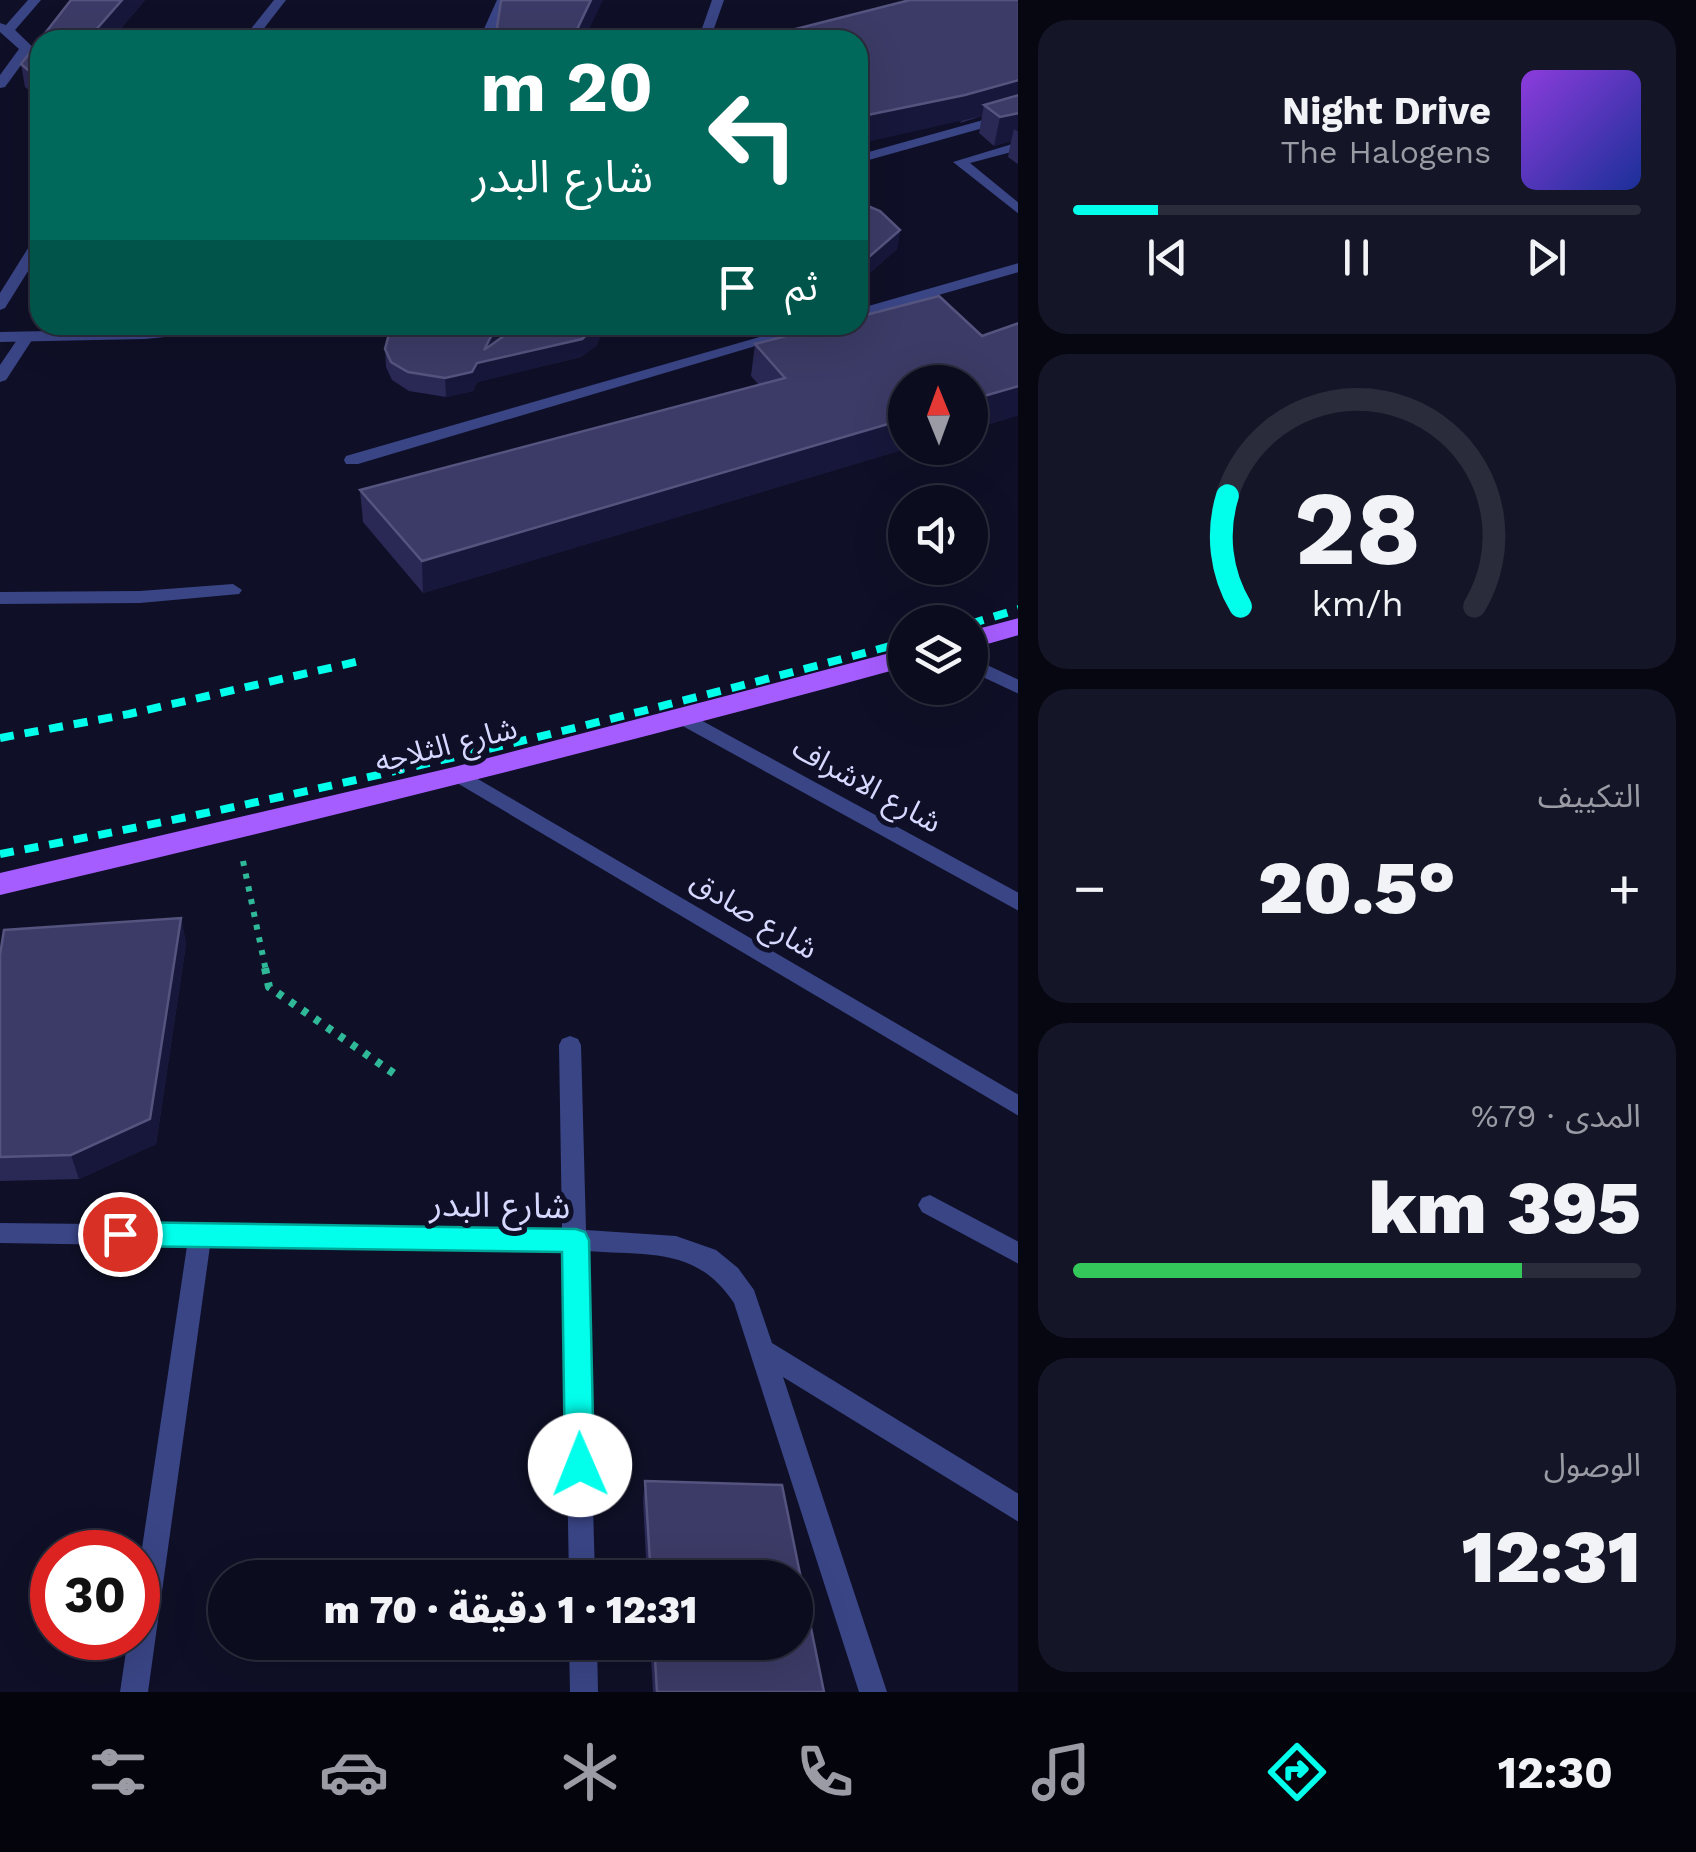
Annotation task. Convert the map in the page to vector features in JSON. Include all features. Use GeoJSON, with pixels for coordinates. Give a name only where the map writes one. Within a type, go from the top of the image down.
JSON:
{"type":"FeatureCollection","features":[{"type":"Feature","properties":{"kind":"main road"},"geometry":{"type":"LineString","coordinates":[[988,635],[1018,626]]}},
{"type":"Feature","properties":{"kind":"main road","name":"شارع الثلاجه"},"geometry":{"type":"LineString","coordinates":[[0,884],[686,719],[888,663]]}},
{"type":"Feature","properties":{"kind":"street"},"geometry":{"type":"LineString","coordinates":[[30,51],[21,39],[4,29],[35,0]]}},
{"type":"Feature","properties":{"kind":"street"},"geometry":{"type":"LineString","coordinates":[[256,30],[280,0]]}},
{"type":"Feature","properties":{"kind":"street"},"geometry":{"type":"LineString","coordinates":[[489,30],[503,0]]}},
{"type":"Feature","properties":{"kind":"street"},"geometry":{"type":"LineString","coordinates":[[708,30],[718,0]]}},
{"type":"Feature","properties":{"kind":"street"},"geometry":{"type":"LineString","coordinates":[[0,84],[26,48]]}},
{"type":"Feature","properties":{"kind":"street"},"geometry":{"type":"LineString","coordinates":[[868,157],[1018,114]]}},
{"type":"Feature","properties":{"kind":"street"},"geometry":{"type":"LineString","coordinates":[[1018,146],[960,162],[1018,210]]}},
{"type":"Feature","properties":{"kind":"street"},"geometry":{"type":"LineString","coordinates":[[0,305],[30,256]]}},
{"type":"Feature","properties":{"kind":"street"},"geometry":{"type":"LineString","coordinates":[[868,311],[1018,267]]}},
{"type":"Feature","properties":{"kind":"street"},"geometry":{"type":"LineString","coordinates":[[0,337],[61,335]]}},
{"type":"Feature","properties":{"kind":"street"},"geometry":{"type":"LineString","coordinates":[[352,460],[783,335]]}},
{"type":"Feature","properties":{"kind":"street"},"geometry":{"type":"LineString","coordinates":[[0,377],[26,337]]}},
{"type":"Feature","properties":{"kind":"street"},"geometry":{"type":"LineString","coordinates":[[0,598],[140,597],[233,590]]}},
{"type":"Feature","properties":{"kind":"street"},"geometry":{"type":"LineString","coordinates":[[988,672],[1018,688]]}},
{"type":"Feature","properties":{"kind":"street","name":"شارع الاشراف"},"geometry":{"type":"LineString","coordinates":[[686,719],[1018,903]]}},
{"type":"Feature","properties":{"kind":"street","name":"شارع صادق"},"geometry":{"type":"LineString","coordinates":[[459,775],[1018,1107]]}},
{"type":"Feature","properties":{"kind":"street"},"geometry":{"type":"LineString","coordinates":[[570,1045],[582,1560]]}},
{"type":"Feature","properties":{"kind":"street"},"geometry":{"type":"LineString","coordinates":[[930,1205],[1018,1254]]}},
{"type":"Feature","properties":{"kind":"street","name":"شارع البدر"},"geometry":{"type":"LineString","coordinates":[[0,1232],[576,1240],[676,1247],[708,1258],[730,1276],[745,1298],[873,1692]]}},
{"type":"Feature","properties":{"kind":"street"},"geometry":{"type":"LineString","coordinates":[[134,1692],[200,1235]]}},
{"type":"Feature","properties":{"kind":"street"},"geometry":{"type":"LineString","coordinates":[[763,1351],[1018,1509]]}},
{"type":"Feature","properties":{"kind":"street"},"geometry":{"type":"LineString","coordinates":[[583,1660],[584,1692]]}},
{"type":"Feature","properties":{"kind":"path"},"geometry":{"type":"LineString","coordinates":[[237,830],[269,987],[399,1077]]}},
{"type":"Feature","properties":{"kind":"building"},"geometry":{"type":"Polygon","coordinates":[[[71,0],[122,0],[96,30],[48,30],[71,0]]]}},
{"type":"Feature","properties":{"kind":"building"},"geometry":{"type":"Polygon","coordinates":[[[591,0],[577,30],[497,30],[501,1],[591,0]]]}},
{"type":"Feature","properties":{"kind":"building"},"geometry":{"type":"Polygon","coordinates":[[[910,0],[1018,0],[1018,80],[868,115],[868,30],[792,30],[910,0]]]}},
{"type":"Feature","properties":{"kind":"building"},"geometry":{"type":"Polygon","coordinates":[[[30,52],[30,72],[21,64],[30,52]]]}},
{"type":"Feature","properties":{"kind":"building"},"geometry":{"type":"Polygon","coordinates":[[[1018,95],[1018,113],[1000,117],[984,105],[1018,95]]]}},
{"type":"Feature","properties":{"kind":"building"},"geometry":{"type":"Polygon","coordinates":[[[868,206],[880,211],[900,230],[870,256],[868,206]]]}},
{"type":"Feature","properties":{"kind":"building"},"geometry":{"type":"Polygon","coordinates":[[[939,296],[982,336],[1018,323],[1018,386],[988,395],[988,365],[888,365],[888,424],[422,561],[360,490],[785,378],[755,344],[790,335],[868,335],[868,314],[939,296]]]}},
{"type":"Feature","properties":{"kind":"building"},"geometry":{"type":"Polygon","coordinates":[[[389,335],[492,335],[484,350],[505,335],[587,335],[477,363],[472,372],[445,378],[408,372],[391,362],[385,349],[389,335]]]}},
{"type":"Feature","properties":{"kind":"building"},"geometry":{"type":"Polygon","coordinates":[[[181,918],[150,1119],[71,1155],[0,1157],[0,955],[4,930],[181,918]]]}},
{"type":"Feature","properties":{"kind":"building"},"geometry":{"type":"Polygon","coordinates":[[[645,1481],[782,1485],[797,1560],[650,1560],[645,1481]]]}},
{"type":"Feature","properties":{"kind":"building"},"geometry":{"type":"Polygon","coordinates":[[[813,1638],[824,1692],[657,1692],[655,1660],[813,1660],[813,1638]]]}},
{"type":"Feature","properties":{"kind":"railway"},"geometry":{"type":"LineString","coordinates":[[988,618],[1018,609]]}},
{"type":"Feature","properties":{"kind":"railway"},"geometry":{"type":"LineString","coordinates":[[0,854],[455,757],[888,646]]}},
{"type":"Feature","properties":{"kind":"railway"},"geometry":{"type":"LineString","coordinates":[[0,738],[129,714],[360,661]]}},
{"type":"Feature","properties":{"kind":"route"},"geometry":{"type":"LineString","coordinates":[[120,1234],[576,1240],[580,1465]]}}]}
